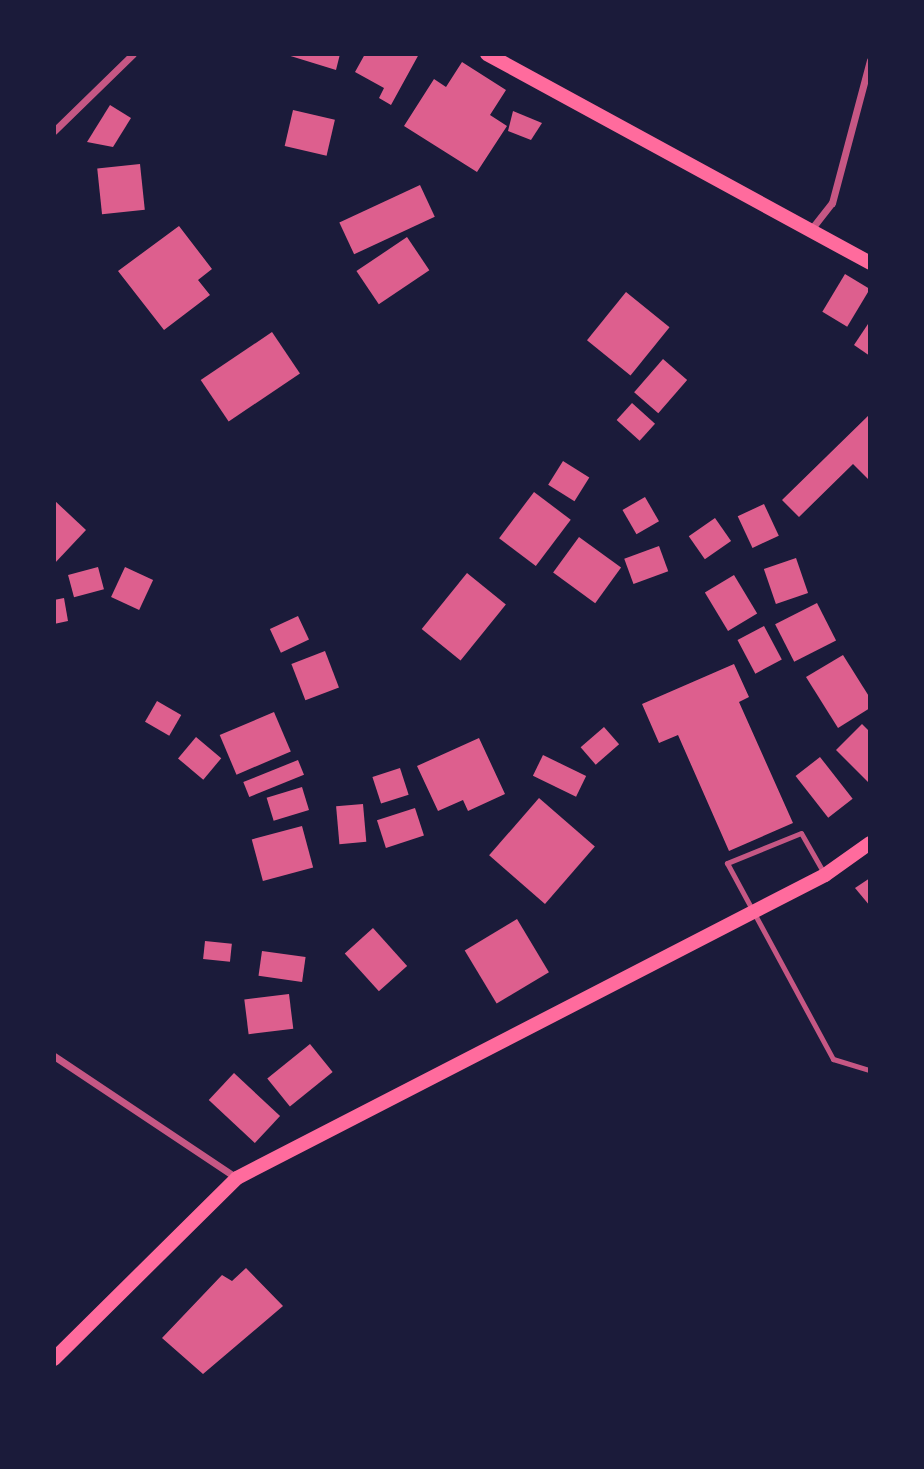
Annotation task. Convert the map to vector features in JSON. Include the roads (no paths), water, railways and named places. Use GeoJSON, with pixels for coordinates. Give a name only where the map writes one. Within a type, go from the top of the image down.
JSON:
{"type":"FeatureCollection","features":[{"type":"Feature","properties":{"kind":"main road"},"geometry":{"type":"LineString","coordinates":[[487,54],[808,232],[870,263]]}},
{"type":"Feature","properties":{"kind":"main road"},"geometry":{"type":"LineString","coordinates":[[54,1359],[237,1178],[825,875],[870,843]]}},
{"type":"Feature","properties":{"kind":"street"},"geometry":{"type":"LineString","coordinates":[[54,131],[133,54]]}},
{"type":"Feature","properties":{"kind":"street"},"geometry":{"type":"LineString","coordinates":[[808,232],[832,203],[870,60]]}},
{"type":"Feature","properties":{"kind":"street"},"geometry":{"type":"LineString","coordinates":[[54,1056],[237,1178]]}},
{"type":"Feature","properties":{"kind":"lane"},"geometry":{"type":"LineString","coordinates":[[825,875],[801,833],[727,863],[755,910],[833,1059],[870,1070]]}}]}
